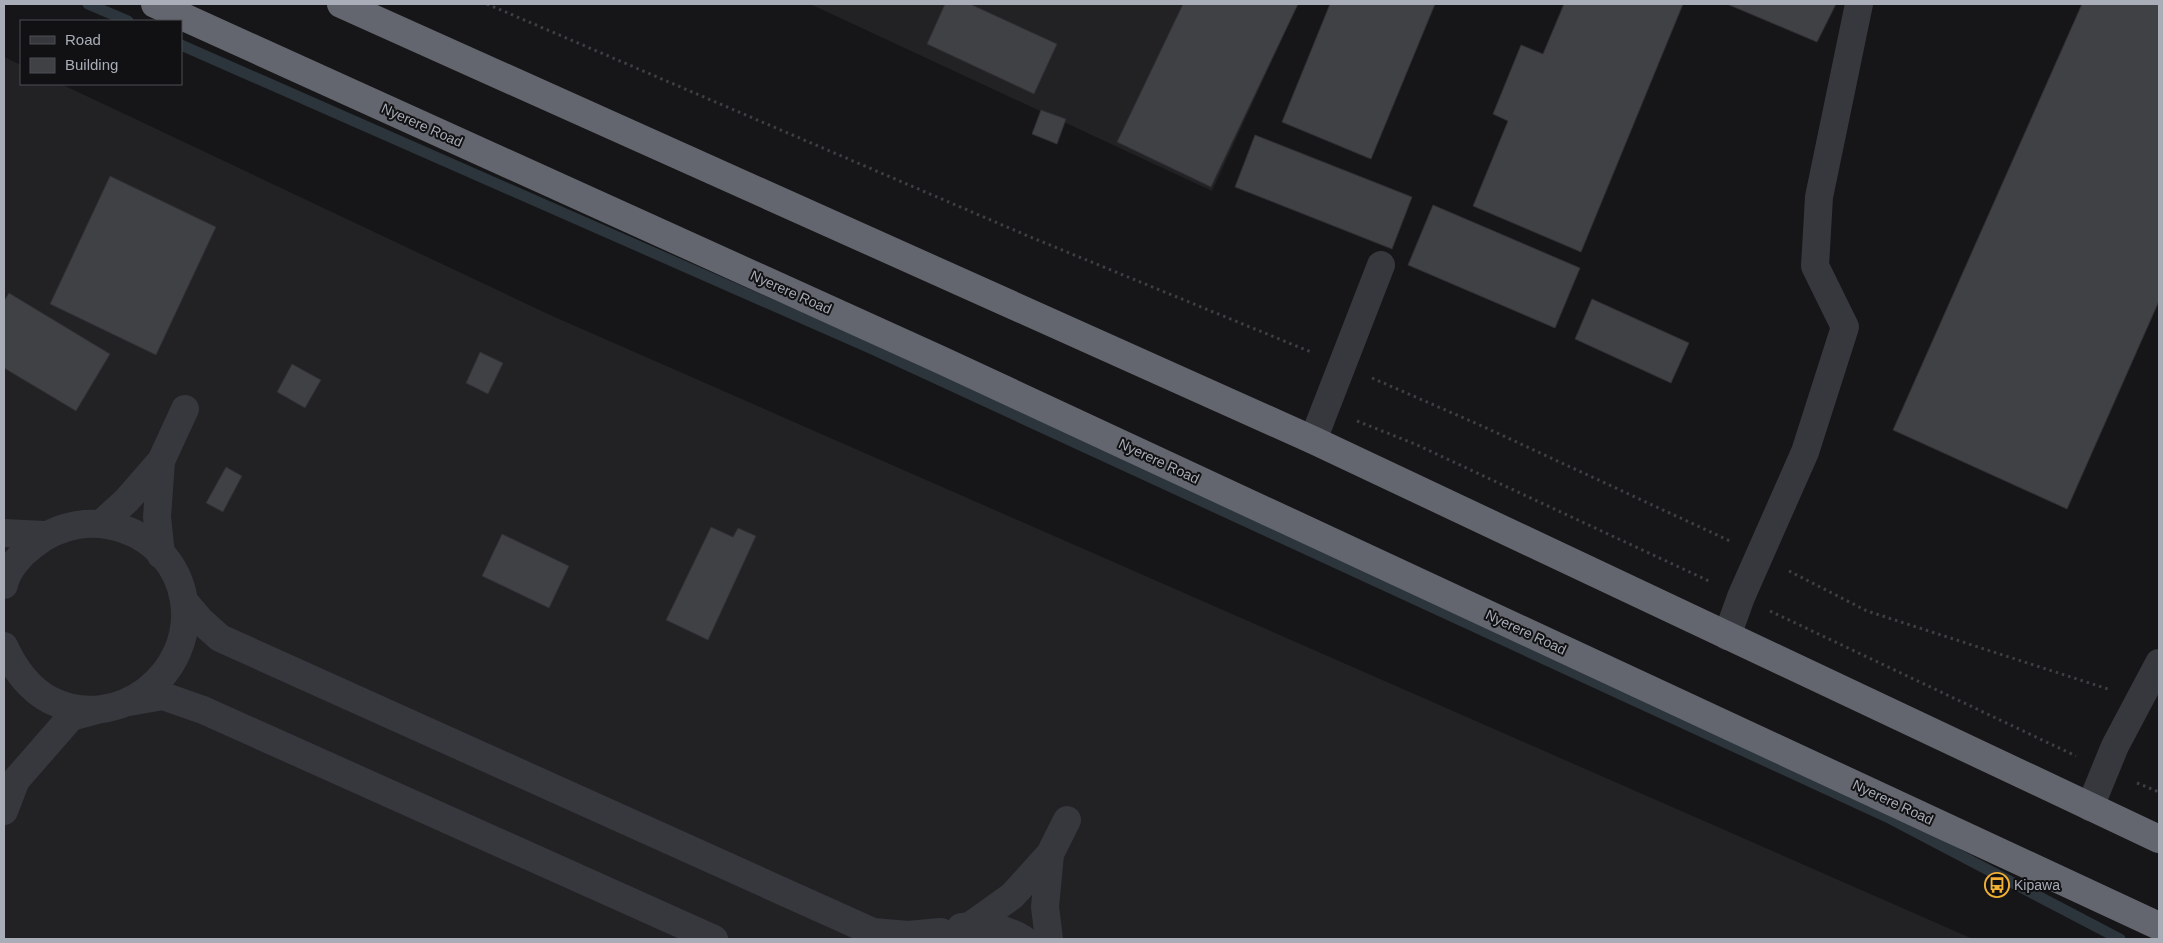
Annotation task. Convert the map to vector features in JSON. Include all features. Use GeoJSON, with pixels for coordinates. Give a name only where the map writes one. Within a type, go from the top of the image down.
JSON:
{"type":"FeatureCollection","features":[{"type":"Feature","properties":{"kind":"highway","name":"Nyerere Road"},"geometry":{"type":"LineString","coordinates":[[155,4],[941,360],[2159,926]]}},
{"type":"Feature","properties":{"kind":"highway"},"geometry":{"type":"LineString","coordinates":[[341,4],[1313,440],[2159,839]]}},
{"type":"Feature","properties":{"kind":"street"},"geometry":{"type":"LineString","coordinates":[[1727,636],[1741,597],[1805,452],[1845,327],[1815,266],[1819,197],[1859,4]]}},
{"type":"Feature","properties":{"kind":"street"},"geometry":{"type":"LineString","coordinates":[[1313,440],[1381,265]]}},
{"type":"Feature","properties":{"kind":"street"},"geometry":{"type":"LineString","coordinates":[[102,523],[127,500],[162,461],[185,409]]}},
{"type":"Feature","properties":{"kind":"street"},"geometry":{"type":"LineString","coordinates":[[161,555],[157,517],[162,461]]}},
{"type":"Feature","properties":{"kind":"street"},"geometry":{"type":"LineString","coordinates":[[4,585],[20,555],[44,535],[72,524],[102,523],[131,531],[156,548],[174,572],[184,601],[184,632],[174,661],[155,685],[129,702]]}},
{"type":"Feature","properties":{"kind":"street"},"geometry":{"type":"LineString","coordinates":[[4,533],[44,535]]}},
{"type":"Feature","properties":{"kind":"street"},"geometry":{"type":"LineString","coordinates":[[184,601],[201,621],[220,638],[872,932],[934,936],[970,926],[1012,896],[1050,854],[1067,820]]}},
{"type":"Feature","properties":{"kind":"street"},"geometry":{"type":"LineString","coordinates":[[4,646],[12,665],[29,685],[50,700],[74,708],[98,710]]}},
{"type":"Feature","properties":{"kind":"street"},"geometry":{"type":"LineString","coordinates":[[2090,806],[2115,746],[2159,664]]}},
{"type":"Feature","properties":{"kind":"street"},"geometry":{"type":"LineString","coordinates":[[4,811],[16,780],[71,717],[129,702],[163,696],[203,710],[714,939]]}},
{"type":"Feature","properties":{"kind":"street"},"geometry":{"type":"LineString","coordinates":[[1049,939],[1045,907],[1050,854]]}},
{"type":"Feature","properties":{"kind":"street"},"geometry":{"type":"LineString","coordinates":[[970,926],[994,928],[1023,939]]}},
{"type":"Feature","properties":{"kind":"shaded area"},"geometry":{"type":"Polygon","coordinates":[[[810,4],[1298,4],[1212,191],[810,4]]]}},
{"type":"Feature","properties":{"kind":"shaded area"},"geometry":{"type":"Polygon","coordinates":[[[4,57],[20,65],[20,85],[63,85],[550,315],[1973,939],[4,939],[4,57]]]}},
{"type":"Feature","properties":{"kind":"building"},"geometry":{"type":"Polygon","coordinates":[[[945,4],[970,4],[1057,44],[1034,94],[927,44],[945,4]]]}},
{"type":"Feature","properties":{"kind":"building"},"geometry":{"type":"Polygon","coordinates":[[[1183,4],[1298,4],[1211,187],[1117,142],[1183,4]]]}},
{"type":"Feature","properties":{"kind":"building"},"geometry":{"type":"Polygon","coordinates":[[[1330,4],[1435,4],[1371,159],[1282,122],[1330,4]]]}},
{"type":"Feature","properties":{"kind":"building"},"geometry":{"type":"Polygon","coordinates":[[[1564,4],[1683,4],[1581,252],[1473,206],[1508,121],[1493,114],[1521,45],[1543,54],[1564,4]]]}},
{"type":"Feature","properties":{"kind":"building"},"geometry":{"type":"Polygon","coordinates":[[[1727,4],[1836,4],[1817,42],[1727,4]]]}},
{"type":"Feature","properties":{"kind":"building"},"geometry":{"type":"Polygon","coordinates":[[[2082,4],[2159,4],[2159,301],[2067,509],[1893,430],[2082,4]]]}},
{"type":"Feature","properties":{"kind":"building"},"geometry":{"type":"Polygon","coordinates":[[[1041,110],[1066,119],[1057,144],[1032,134],[1041,110]]]}},
{"type":"Feature","properties":{"kind":"building"},"geometry":{"type":"Polygon","coordinates":[[[1255,135],[1412,197],[1392,249],[1235,187],[1255,135]]]}},
{"type":"Feature","properties":{"kind":"building"},"geometry":{"type":"Polygon","coordinates":[[[110,176],[216,227],[156,355],[50,304],[110,176]]]}},
{"type":"Feature","properties":{"kind":"building"},"geometry":{"type":"Polygon","coordinates":[[[1433,205],[1580,268],[1555,328],[1408,265],[1433,205]]]}},
{"type":"Feature","properties":{"kind":"building"},"geometry":{"type":"Polygon","coordinates":[[[9,293],[110,354],[76,411],[4,368],[4,301],[9,293]]]}},
{"type":"Feature","properties":{"kind":"building"},"geometry":{"type":"Polygon","coordinates":[[[1592,299],[1689,343],[1671,383],[1575,339],[1592,299]]]}},
{"type":"Feature","properties":{"kind":"building"},"geometry":{"type":"Polygon","coordinates":[[[480,352],[503,363],[488,394],[466,383],[480,352]]]}},
{"type":"Feature","properties":{"kind":"building"},"geometry":{"type":"Polygon","coordinates":[[[292,364],[321,380],[305,408],[277,392],[292,364]]]}},
{"type":"Feature","properties":{"kind":"building"},"geometry":{"type":"Polygon","coordinates":[[[226,467],[242,476],[223,512],[206,503],[226,467]]]}},
{"type":"Feature","properties":{"kind":"building"},"geometry":{"type":"Polygon","coordinates":[[[711,527],[733,537],[738,528],[756,536],[708,640],[666,620],[711,527]]]}},
{"type":"Feature","properties":{"kind":"building"},"geometry":{"type":"Polygon","coordinates":[[[502,534],[569,566],[549,608],[482,576],[502,534]]]}},
{"type":"Feature","properties":{"kind":"waterway"},"geometry":{"type":"LineString","coordinates":[[88,4],[126,20]]}},
{"type":"Feature","properties":{"kind":"waterway"},"geometry":{"type":"LineString","coordinates":[[182,45],[870,348],[1887,817],[2120,939]]}},
{"type":"Feature","properties":{"kind":"place","name":"Kipawa"},"geometry":{"type":"Point","coordinates":[1997,885]}}]}
